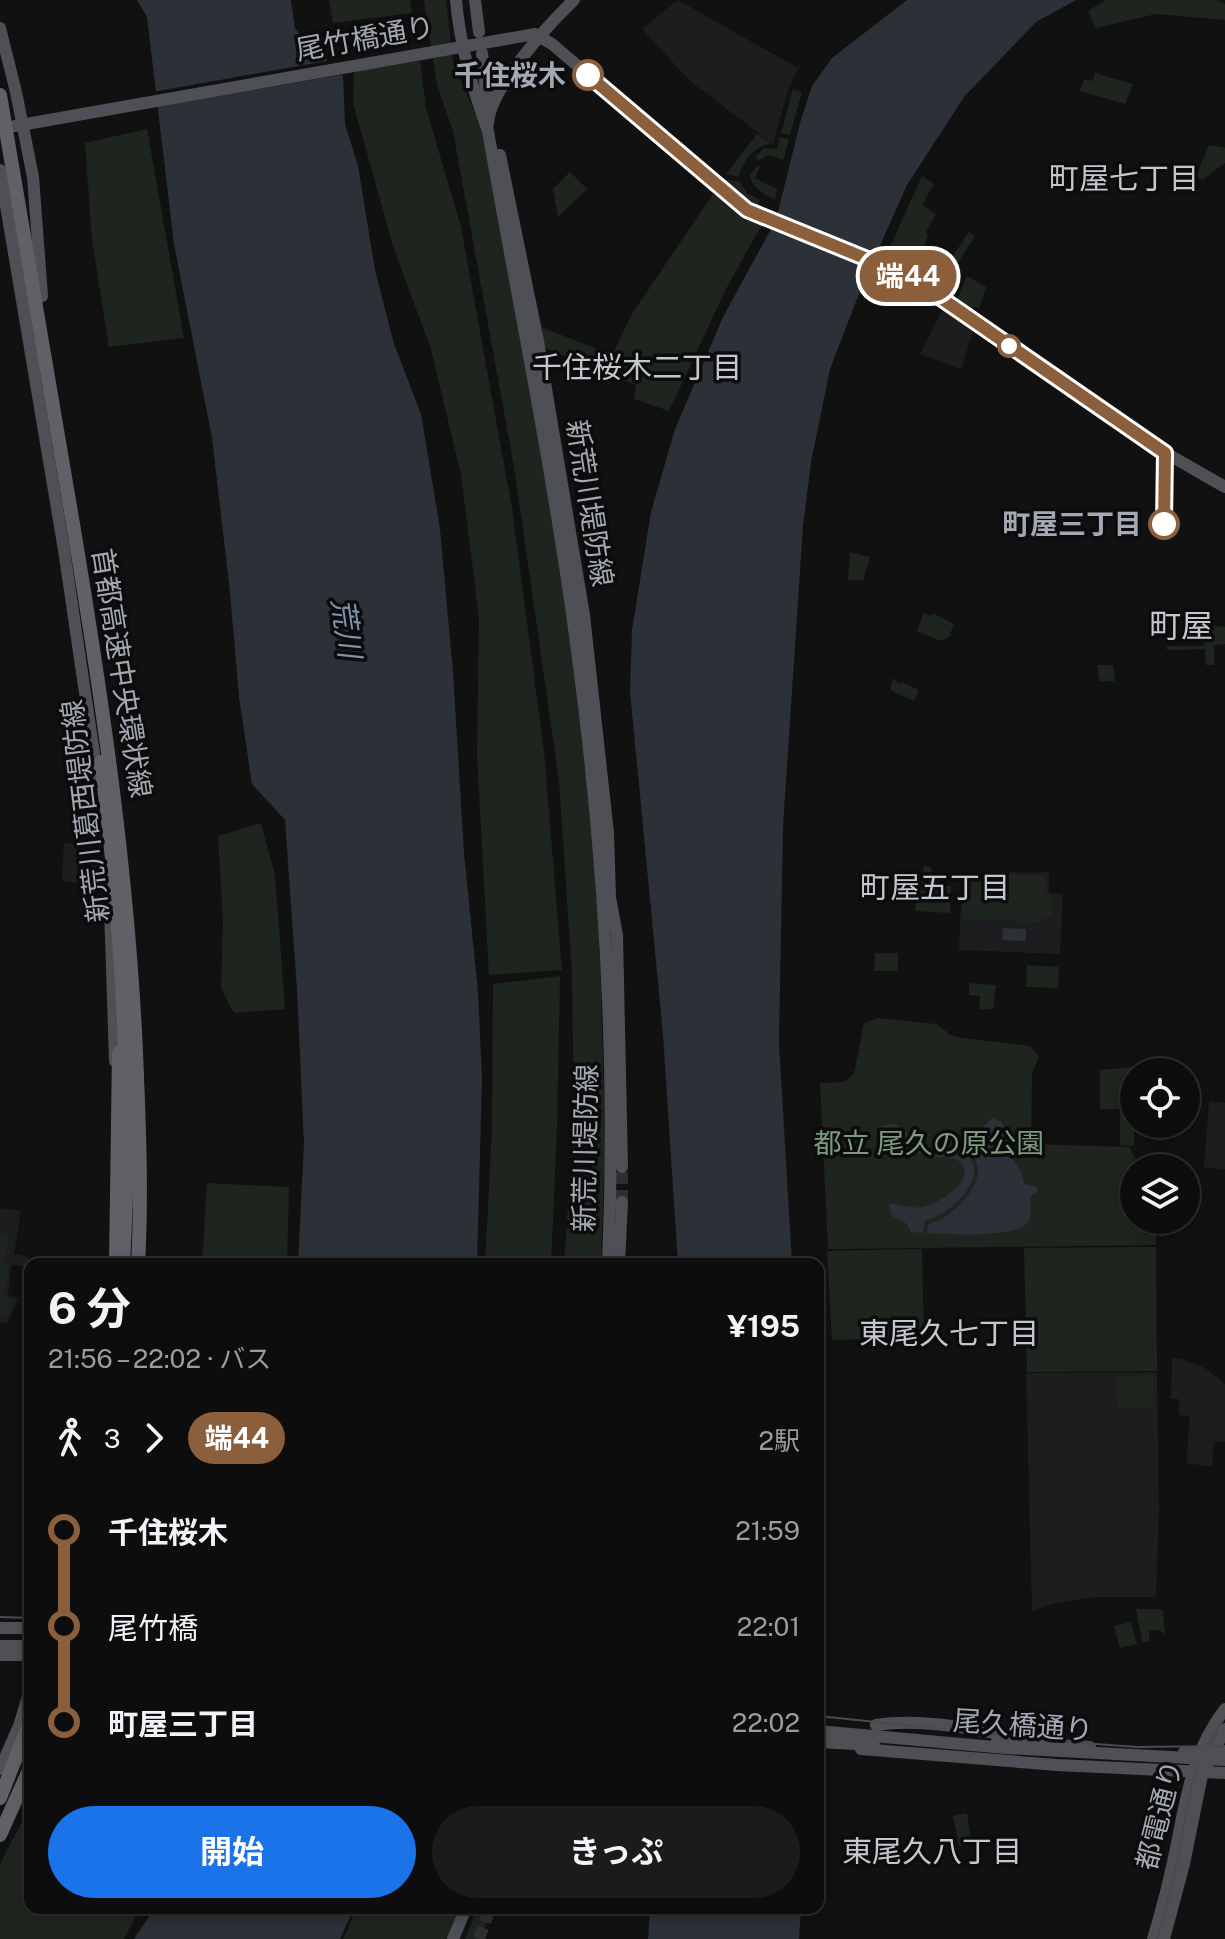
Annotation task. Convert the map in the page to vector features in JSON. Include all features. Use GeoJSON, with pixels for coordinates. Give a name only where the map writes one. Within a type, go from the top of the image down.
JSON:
{"type":"FeatureCollection","features":[{"type":"Feature","properties":{"kind":"highway","name":"首都高速中央環状線"},"geometry":{"type":"LineString","coordinates":[[0,95],[109,745],[123,867],[139,1128],[130,1258]]}},
{"type":"Feature","properties":{"kind":"highway","name":"首都高速中央環状線"},"geometry":{"type":"LineString","coordinates":[[1,138],[91,691],[111,845],[120,961],[130,1258]]}},
{"type":"Feature","properties":{"kind":"highway"},"geometry":{"type":"LineString","coordinates":[[113,1258],[120,961]]}},
{"type":"Feature","properties":{"kind":"highway"},"geometry":{"type":"LineString","coordinates":[[0,1817],[24,1740]]}},
{"type":"Feature","properties":{"kind":"highway"},"geometry":{"type":"LineString","coordinates":[[3,1801],[24,1770]]}},
{"type":"Feature","properties":{"kind":"highway"},"geometry":{"type":"LineString","coordinates":[[0,1835],[24,1771]]}},
{"type":"Feature","properties":{"kind":"main road","name":"新荒川堤防線"},"geometry":{"type":"LineString","coordinates":[[456,0],[456,46],[497,145],[510,199],[584,615],[605,804],[611,1096],[608,1258]]}},
{"type":"Feature","properties":{"kind":"main road"},"geometry":{"type":"LineString","coordinates":[[475,0],[479,32]]}},
{"type":"Feature","properties":{"kind":"main road"},"geometry":{"type":"LineString","coordinates":[[488,124],[493,103],[539,35],[574,0]]}},
{"type":"Feature","properties":{"kind":"main road"},"geometry":{"type":"LineString","coordinates":[[0,28],[19,125],[33,177],[39,279],[47,328],[46,337],[35,343]]}},
{"type":"Feature","properties":{"kind":"main road","name":"尾竹橋通り"},"geometry":{"type":"LineString","coordinates":[[1,138],[19,125],[40,120],[526,34],[539,35]]}},
{"type":"Feature","properties":{"kind":"main road"},"geometry":{"type":"LineString","coordinates":[[539,35],[747,210],[880,263],[920,284],[1150,444],[1225,487]]}},
{"type":"Feature","properties":{"kind":"main road","name":"新荒川堤防線"},"geometry":{"type":"LineString","coordinates":[[482,53],[488,124]]}},
{"type":"Feature","properties":{"kind":"main road","name":"新荒川葛西堤防線"},"geometry":{"type":"LineString","coordinates":[[0,121],[101,728],[119,880],[128,1025],[129,1258]]}},
{"type":"Feature","properties":{"kind":"main road","name":"新荒川葛西堤防線"},"geometry":{"type":"LineString","coordinates":[[0,170],[35,343],[100,799],[115,1008],[113,1258]]}},
{"type":"Feature","properties":{"kind":"main road","name":"新荒川堤防線"},"geometry":{"type":"LineString","coordinates":[[606,889],[617,935],[622,1167]]}},
{"type":"Feature","properties":{"kind":"main road","name":"新荒川堤防線"},"geometry":{"type":"LineString","coordinates":[[619,1258],[622,1202]]}},
{"type":"Feature","properties":{"kind":"main road"},"geometry":{"type":"LineString","coordinates":[[0,1628],[24,1628]]}},
{"type":"Feature","properties":{"kind":"main road"},"geometry":{"type":"LineString","coordinates":[[0,1638],[24,1639]]}},
{"type":"Feature","properties":{"kind":"main road"},"geometry":{"type":"LineString","coordinates":[[0,1646],[24,1646]]}},
{"type":"Feature","properties":{"kind":"main road"},"geometry":{"type":"LineString","coordinates":[[0,1655],[24,1655]]}},
{"type":"Feature","properties":{"kind":"main road","name":"都電通り"},"geometry":{"type":"LineString","coordinates":[[1205,1753],[1214,1724],[1225,1709]]}},
{"type":"Feature","properties":{"kind":"main road"},"geometry":{"type":"LineString","coordinates":[[0,1769],[24,1710]]}},
{"type":"Feature","properties":{"kind":"main road"},"geometry":{"type":"LineString","coordinates":[[876,1725],[893,1723],[976,1730],[1057,1745]]}},
{"type":"Feature","properties":{"kind":"main road","name":"都電通り"},"geometry":{"type":"LineString","coordinates":[[1153,1939],[1192,1771],[1225,1729]]}},
{"type":"Feature","properties":{"kind":"main road"},"geometry":{"type":"LineString","coordinates":[[824,1730],[1225,1753]]}},
{"type":"Feature","properties":{"kind":"main road","name":"尾久橋通り"},"geometry":{"type":"LineString","coordinates":[[824,1731],[1021,1749],[1225,1763]]}},
{"type":"Feature","properties":{"kind":"main road","name":"尾久橋通り"},"geometry":{"type":"LineString","coordinates":[[824,1743],[1164,1765],[1225,1763]]}},
{"type":"Feature","properties":{"kind":"main road"},"geometry":{"type":"LineString","coordinates":[[824,1744],[1027,1762],[1225,1773]]}},
{"type":"Feature","properties":{"kind":"main road"},"geometry":{"type":"LineString","coordinates":[[876,1756],[1005,1764],[1027,1762]]}},
{"type":"Feature","properties":{"kind":"main road"},"geometry":{"type":"LineString","coordinates":[[0,1827],[24,1770]]}},
{"type":"Feature","properties":{"kind":"main road","name":"都電通り"},"geometry":{"type":"LineString","coordinates":[[1164,1939],[1184,1864],[1192,1771]]}},
{"type":"Feature","properties":{"kind":"main road"},"geometry":{"type":"LineString","coordinates":[[453,1939],[463,1914]]}},
{"type":"Feature","properties":{"kind":"shaded area"},"geometry":{"type":"Polygon","coordinates":[[[678,0],[798,68],[787,93],[773,144],[690,81],[642,29],[678,0]]]}},
{"type":"Feature","properties":{"kind":"shaded area"},"geometry":{"type":"Polygon","coordinates":[[[943,308],[974,328],[961,369],[920,354],[943,308]]]}},
{"type":"Feature","properties":{"kind":"shaded area"},"geometry":{"type":"Polygon","coordinates":[[[64,843],[94,845],[99,885],[62,881],[64,843]]]}},
{"type":"Feature","properties":{"kind":"shaded area"},"geometry":{"type":"Polygon","coordinates":[[[1049,872],[1049,893],[1063,894],[1060,954],[959,950],[962,873],[1049,872]]]}},
{"type":"Feature","properties":{"kind":"shaded area"},"geometry":{"type":"Polygon","coordinates":[[[1209,1101],[1225,1103],[1225,1169],[1204,1168],[1209,1101]]]}},
{"type":"Feature","properties":{"kind":"shaded area"},"geometry":{"type":"Polygon","coordinates":[[[0,1208],[21,1211],[14,1254],[29,1257],[24,1258],[24,1267],[11,1265],[8,1295],[18,1298],[7,1324],[0,1322],[0,1208]]]}},
{"type":"Feature","properties":{"kind":"shaded area"},"geometry":{"type":"Polygon","coordinates":[[[1172,1358],[1205,1368],[1225,1384],[1225,1442],[1214,1441],[1212,1467],[1186,1463],[1190,1416],[1179,1415],[1179,1399],[1171,1399],[1172,1358]]]}},
{"type":"Feature","properties":{"kind":"shaded area"},"geometry":{"type":"Polygon","coordinates":[[[1157,1372],[1159,1509],[1156,1597],[1094,1597],[1052,1604],[1032,1611],[1026,1373],[1157,1372]]]}},
{"type":"Feature","properties":{"kind":"green space"},"geometry":{"type":"Polygon","coordinates":[[[329,0],[410,0],[412,13],[333,23],[329,0]]]}},
{"type":"Feature","properties":{"kind":"green space"},"geometry":{"type":"Polygon","coordinates":[[[424,0],[446,0],[453,61],[484,135],[550,500],[575,677],[588,782],[599,921],[605,1141],[601,1258],[564,1258],[574,1120],[572,974],[559,781],[514,467],[453,131],[437,85],[424,0]]]}},
{"type":"Feature","properties":{"kind":"green space"},"geometry":{"type":"Polygon","coordinates":[[[1106,0],[1217,0],[1225,4],[1225,20],[1156,14],[1096,28],[1088,11],[1106,0]]]}},
{"type":"Feature","properties":{"kind":"green space"},"geometry":{"type":"Polygon","coordinates":[[[420,61],[426,108],[461,227],[512,508],[544,752],[562,970],[489,975],[477,755],[479,618],[461,475],[431,349],[393,246],[353,103],[354,71],[420,61]]]}},
{"type":"Feature","properties":{"kind":"green space"},"geometry":{"type":"Polygon","coordinates":[[[1095,73],[1133,84],[1125,104],[1080,91],[1084,79],[1093,81],[1095,73]]]}},
{"type":"Feature","properties":{"kind":"green space"},"geometry":{"type":"Polygon","coordinates":[[[793,89],[802,92],[790,135],[781,133],[793,89]]]}},
{"type":"Feature","properties":{"kind":"green space"},"geometry":{"type":"Polygon","coordinates":[[[147,129],[184,338],[109,347],[92,240],[85,143],[147,129]]]}},
{"type":"Feature","properties":{"kind":"green space"},"geometry":{"type":"Polygon","coordinates":[[[757,134],[772,144],[751,154],[739,177],[726,174],[757,134]]]}},
{"type":"Feature","properties":{"kind":"green space"},"geometry":{"type":"Polygon","coordinates":[[[780,137],[789,139],[783,160],[768,155],[759,160],[755,157],[764,148],[777,149],[780,137]]]}},
{"type":"Feature","properties":{"kind":"green space"},"geometry":{"type":"Polygon","coordinates":[[[1209,145],[1225,148],[1225,163],[1202,180],[1196,176],[1209,145]]]}},
{"type":"Feature","properties":{"kind":"green space"},"geometry":{"type":"Polygon","coordinates":[[[758,165],[755,178],[777,189],[775,199],[752,183],[750,175],[758,165]]]}},
{"type":"Feature","properties":{"kind":"green space"},"geometry":{"type":"Polygon","coordinates":[[[570,172],[587,189],[558,217],[553,189],[570,172]]]}},
{"type":"Feature","properties":{"kind":"green space"},"geometry":{"type":"Polygon","coordinates":[[[922,176],[934,184],[922,205],[936,214],[926,232],[928,235],[922,253],[928,256],[919,274],[914,271],[914,263],[889,249],[922,176]]]}},
{"type":"Feature","properties":{"kind":"green space"},"geometry":{"type":"Polygon","coordinates":[[[724,181],[739,181],[747,193],[760,200],[758,206],[724,181]]]}},
{"type":"Feature","properties":{"kind":"green space"},"geometry":{"type":"Polygon","coordinates":[[[713,194],[761,226],[726,289],[669,411],[634,399],[636,385],[545,348],[541,327],[612,355],[632,314],[713,194]]]}},
{"type":"Feature","properties":{"kind":"green space"},"geometry":{"type":"Polygon","coordinates":[[[969,232],[975,236],[955,267],[948,263],[969,232]]]}},
{"type":"Feature","properties":{"kind":"green space"},"geometry":{"type":"Polygon","coordinates":[[[967,276],[986,287],[979,309],[975,306],[972,310],[957,300],[967,276]]]}},
{"type":"Feature","properties":{"kind":"green space"},"geometry":{"type":"Polygon","coordinates":[[[850,552],[870,557],[863,580],[848,580],[850,552]]]}},
{"type":"Feature","properties":{"kind":"green space"},"geometry":{"type":"Polygon","coordinates":[[[924,613],[932,616],[933,613],[954,624],[952,635],[941,641],[917,631],[924,613]]]}},
{"type":"Feature","properties":{"kind":"green space"},"geometry":{"type":"Polygon","coordinates":[[[1208,617],[1214,617],[1214,626],[1225,627],[1225,644],[1214,645],[1214,665],[1206,665],[1205,649],[1167,650],[1167,646],[1204,646],[1208,617]]]}},
{"type":"Feature","properties":{"kind":"green space"},"geometry":{"type":"Polygon","coordinates":[[[1097,665],[1113,665],[1115,681],[1100,681],[1097,665]]]}},
{"type":"Feature","properties":{"kind":"green space"},"geometry":{"type":"Polygon","coordinates":[[[893,678],[900,684],[902,682],[919,690],[914,701],[890,690],[893,678]]]}},
{"type":"Feature","properties":{"kind":"green space"},"geometry":{"type":"Polygon","coordinates":[[[261,823],[275,875],[285,1009],[234,1013],[221,988],[223,920],[218,836],[261,823]]]}},
{"type":"Feature","properties":{"kind":"green space"},"geometry":{"type":"Polygon","coordinates":[[[924,866],[931,867],[932,886],[951,886],[950,913],[915,911],[916,892],[920,892],[924,866]]]}},
{"type":"Feature","properties":{"kind":"green space"},"geometry":{"type":"Polygon","coordinates":[[[963,874],[1045,875],[1045,895],[1053,895],[1052,917],[1041,917],[1040,922],[962,919],[963,874]]]}},
{"type":"Feature","properties":{"kind":"green space"},"geometry":{"type":"Polygon","coordinates":[[[875,953],[898,953],[898,971],[874,971],[875,953]]]}},
{"type":"Feature","properties":{"kind":"green space"},"geometry":{"type":"Polygon","coordinates":[[[1027,965],[1059,967],[1058,988],[1026,987],[1027,965]]]}},
{"type":"Feature","properties":{"kind":"green space"},"geometry":{"type":"Polygon","coordinates":[[[560,976],[551,1258],[485,1258],[492,1129],[493,984],[560,976]]]}},
{"type":"Feature","properties":{"kind":"green space"},"geometry":{"type":"Polygon","coordinates":[[[969,983],[996,985],[993,1009],[979,1009],[980,996],[969,995],[969,983]]]}},
{"type":"Feature","properties":{"kind":"green space","name":"都立 尾久の原公園"},"geometry":{"type":"Polygon","coordinates":[[[878,1018],[936,1024],[951,1035],[962,1038],[1030,1046],[1039,1057],[1032,1073],[1031,1144],[1129,1147],[1133,1154],[1120,1154],[1120,1234],[1156,1234],[1156,1245],[828,1249],[820,1083],[843,1082],[854,1074],[864,1023],[878,1018]]]}},
{"type":"Feature","properties":{"kind":"green space"},"geometry":{"type":"Polygon","coordinates":[[[1120,1068],[1120,1109],[1100,1109],[1100,1070],[1120,1068]]]}},
{"type":"Feature","properties":{"kind":"green space"},"geometry":{"type":"Polygon","coordinates":[[[1120,1138],[1134,1138],[1134,1146],[1120,1145],[1120,1138]]]}},
{"type":"Feature","properties":{"kind":"green space"},"geometry":{"type":"Polygon","coordinates":[[[207,1183],[289,1187],[287,1258],[202,1258],[207,1183]]]}},
{"type":"Feature","properties":{"kind":"green space"},"geometry":{"type":"Polygon","coordinates":[[[0,1233],[9,1235],[4,1263],[9,1265],[4,1297],[11,1299],[5,1316],[0,1314],[0,1233]]]}},
{"type":"Feature","properties":{"kind":"green space"},"geometry":{"type":"Polygon","coordinates":[[[1156,1247],[1157,1371],[1027,1372],[1024,1248],[1156,1247]]]}},
{"type":"Feature","properties":{"kind":"green space"},"geometry":{"type":"Polygon","coordinates":[[[922,1249],[924,1338],[832,1340],[827,1251],[922,1249]]]}},
{"type":"Feature","properties":{"kind":"green space"},"geometry":{"type":"Polygon","coordinates":[[[1153,1375],[1153,1408],[1117,1409],[1116,1376],[1153,1375]]]}},
{"type":"Feature","properties":{"kind":"green space"},"geometry":{"type":"Polygon","coordinates":[[[1136,1609],[1163,1611],[1165,1634],[1159,1630],[1149,1631],[1149,1642],[1142,1642],[1136,1609]]]}},
{"type":"Feature","properties":{"kind":"green space"},"geometry":{"type":"Polygon","coordinates":[[[1131,1622],[1137,1644],[1120,1648],[1114,1626],[1131,1622]]]}},
{"type":"Feature","properties":{"kind":"green space"},"geometry":{"type":"Polygon","coordinates":[[[967,1813],[972,1845],[959,1846],[953,1816],[967,1813]]]}},
{"type":"Feature","properties":{"kind":"green space"},"geometry":{"type":"Polygon","coordinates":[[[24,1818],[24,1914],[137,1914],[124,1939],[0,1939],[0,1864],[24,1818]]]}},
{"type":"Feature","properties":{"kind":"green space"},"geometry":{"type":"Polygon","coordinates":[[[354,1914],[457,1914],[449,1939],[343,1939],[354,1914]]]}},
{"type":"Feature","properties":{"kind":"green space"},"geometry":{"type":"Polygon","coordinates":[[[475,1914],[490,1914],[481,1939],[465,1939],[475,1914]]]}},
{"type":"Feature","properties":{"kind":"water","name":"荒川"},"geometry":{"type":"Polygon","coordinates":[[[137,0],[291,0],[295,29],[343,76],[345,124],[358,166],[375,270],[394,344],[421,414],[440,529],[453,672],[464,853],[478,992],[482,1078],[477,1258],[298,1258],[304,1143],[285,820],[252,784],[239,697],[212,438],[174,244],[147,17],[137,0]]]}},
{"type":"Feature","properties":{"kind":"water"},"geometry":{"type":"Polygon","coordinates":[[[907,0],[1076,0],[1036,22],[964,97],[907,185],[862,286],[830,369],[811,462],[803,526],[783,826],[779,1043],[792,1258],[678,1258],[663,1034],[630,691],[632,630],[651,512],[675,429],[723,317],[776,220],[812,86],[832,58],[907,0]]]}},
{"type":"Feature","properties":{"kind":"water"},"geometry":{"type":"Polygon","coordinates":[[[1003,928],[1026,929],[1026,941],[1002,940],[1003,928]]]}},
{"type":"Feature","properties":{"kind":"water"},"geometry":{"type":"Polygon","coordinates":[[[992,1118],[1002,1122],[1024,1184],[1037,1187],[1037,1192],[1030,1197],[1028,1222],[1010,1231],[996,1233],[927,1233],[928,1224],[944,1218],[967,1197],[978,1168],[966,1143],[992,1118]]]}},
{"type":"Feature","properties":{"kind":"water"},"geometry":{"type":"Polygon","coordinates":[[[895,1124],[926,1147],[966,1148],[973,1163],[972,1180],[963,1196],[948,1209],[925,1220],[923,1233],[911,1232],[907,1224],[892,1216],[889,1206],[892,1203],[919,1207],[929,1205],[954,1190],[964,1176],[964,1169],[955,1159],[924,1153],[912,1156],[899,1148],[884,1145],[882,1126],[895,1124]]]}},
{"type":"Feature","properties":{"kind":"water"},"geometry":{"type":"Polygon","coordinates":[[[151,1914],[351,1914],[340,1939],[134,1939],[151,1914]]]}},
{"type":"Feature","properties":{"kind":"water"},"geometry":{"type":"Polygon","coordinates":[[[650,1914],[801,1914],[799,1939],[648,1939],[650,1914]]]}},
{"type":"Feature","properties":{"kind":"pier"},"geometry":{"type":"Polygon","coordinates":[[[332,60],[346,74],[154,107],[153,92],[332,60]]]}},
{"type":"Feature","properties":{"kind":"pier"},"geometry":{"type":"Polygon","coordinates":[[[773,214],[881,254],[873,271],[768,228],[773,214]]]}},
{"type":"Feature","properties":{"kind":"tunnel"},"geometry":{"type":"LineString","coordinates":[[622,1167],[622,1202]]}},
{"type":"Feature","properties":{"kind":"tunnel"},"geometry":{"type":"LineString","coordinates":[[479,1939],[488,1914]]}},
{"type":"Feature","properties":{"kind":"tram line"},"geometry":{"type":"LineString","coordinates":[[0,1617],[24,1618]]}},
{"type":"Feature","properties":{"kind":"tram line"},"geometry":{"type":"LineString","coordinates":[[1157,1939],[1197,1769],[1225,1716]]}},
{"type":"Feature","properties":{"kind":"tram line"},"geometry":{"type":"LineString","coordinates":[[824,1717],[1137,1747],[1225,1746]]}},
{"type":"Feature","properties":{"kind":"bus line","name":"端44"},"geometry":{"type":"LineString","coordinates":[[588,75],[739,205],[766,219],[909,276],[1165,453],[1164,524]]}},
{"type":"Feature","properties":{"kind":"place","name":"千住桜木"},"geometry":{"type":"Point","coordinates":[588,75]}},
{"type":"Feature","properties":{"kind":"place","name":"町屋三丁目"},"geometry":{"type":"Point","coordinates":[1164,524]}},
{"type":"Feature","properties":{"kind":"district","name":"町屋七丁目"},"geometry":{"type":"Point","coordinates":[1124,179]}},
{"type":"Feature","properties":{"kind":"district","name":"千住桜木二丁目"},"geometry":{"type":"Point","coordinates":[637,368]}},
{"type":"Feature","properties":{"kind":"district","name":"町屋"},"geometry":{"type":"Point","coordinates":[1181,626]}},
{"type":"Feature","properties":{"kind":"district","name":"町屋五丁目"},"geometry":{"type":"Point","coordinates":[935,888]}},
{"type":"Feature","properties":{"kind":"district","name":"東尾久七丁目"},"geometry":{"type":"Point","coordinates":[949,1334]}},
{"type":"Feature","properties":{"kind":"district","name":"東尾久八丁目"},"geometry":{"type":"Point","coordinates":[932,1852]}}]}
